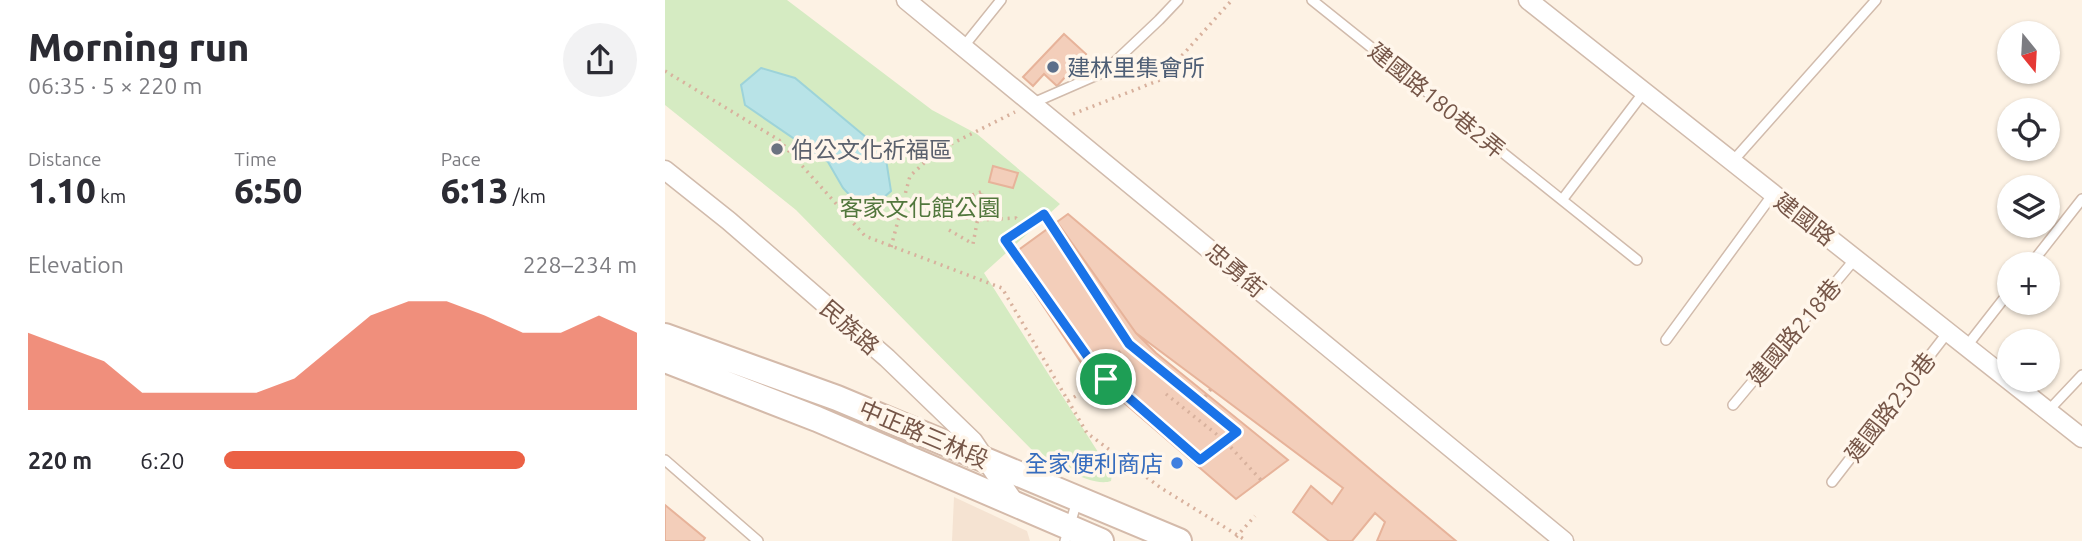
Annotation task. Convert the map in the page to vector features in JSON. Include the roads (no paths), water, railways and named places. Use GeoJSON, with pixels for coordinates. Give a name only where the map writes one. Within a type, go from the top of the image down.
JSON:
{"type":"FeatureCollection","features":[{"type":"Feature","properties":{"kind":"main road","name":"中正路三林段"},"geometry":{"type":"LineString","coordinates":[[665,336],[837,398],[1179,541]]}},
{"type":"Feature","properties":{"kind":"main road","name":"中正路三林段"},"geometry":{"type":"LineString","coordinates":[[665,360],[817,419],[1015,503],[1066,534],[1101,541]]}},
{"type":"Feature","properties":{"kind":"street","name":"忠勇街"},"geometry":{"type":"LineString","coordinates":[[906,0],[1564,541]]}},
{"type":"Feature","properties":{"kind":"street","name":"建國路"},"geometry":{"type":"LineString","coordinates":[[1528,0],[2082,438]]}},
{"type":"Feature","properties":{"kind":"street","name":"民族路"},"geometry":{"type":"LineString","coordinates":[[665,170],[729,221],[887,358],[973,441],[1015,503]]}},
{"type":"Feature","properties":{"kind":"lane"},"geometry":{"type":"LineString","coordinates":[[964,46],[1001,0]]}},
{"type":"Feature","properties":{"kind":"lane"},"geometry":{"type":"LineString","coordinates":[[1033,103],[1104,72],[1178,0]]}},
{"type":"Feature","properties":{"kind":"lane","name":"建國路180巷2弄"},"geometry":{"type":"LineString","coordinates":[[1312,0],[1637,260]]}},
{"type":"Feature","properties":{"kind":"lane"},"geometry":{"type":"LineString","coordinates":[[1732,162],[1876,0]]}},
{"type":"Feature","properties":{"kind":"lane"},"geometry":{"type":"LineString","coordinates":[[1562,200],[1644,92]]}},
{"type":"Feature","properties":{"kind":"lane"},"geometry":{"type":"LineString","coordinates":[[1666,340],[1773,194]]}},
{"type":"Feature","properties":{"kind":"lane"},"geometry":{"type":"LineString","coordinates":[[2041,252],[2082,200]]}},
{"type":"Feature","properties":{"kind":"lane","name":"建國路218巷"},"geometry":{"type":"LineString","coordinates":[[1733,405],[1855,259]]}},
{"type":"Feature","properties":{"kind":"lane"},"geometry":{"type":"LineString","coordinates":[[1966,347],[1997,307]]}},
{"type":"Feature","properties":{"kind":"lane","name":"建國路230巷"},"geometry":{"type":"LineString","coordinates":[[1832,482],[1948,332]]}},
{"type":"Feature","properties":{"kind":"lane"},"geometry":{"type":"LineString","coordinates":[[2048,411],[2082,374]]}},
{"type":"Feature","properties":{"kind":"lane"},"geometry":{"type":"LineString","coordinates":[[665,460],[758,541]]}},
{"type":"Feature","properties":{"kind":"lane"},"geometry":{"type":"LineString","coordinates":[[1066,534],[1077,499]]}},
{"type":"Feature","properties":{"kind":"water"},"geometry":{"type":"Polygon","coordinates":[[[761,68],[795,78],[885,153],[891,191],[874,206],[857,203],[843,188],[828,162],[745,105],[741,85],[761,68]]]}},
{"type":"Feature","properties":{"kind":"place","name":"建林里集會所"},"geometry":{"type":"Point","coordinates":[1053,67]}},
{"type":"Feature","properties":{"kind":"place","name":"伯公文化祈福區"},"geometry":{"type":"Point","coordinates":[777,149]}},
{"type":"Feature","properties":{"kind":"place","name":"全家便利商店"},"geometry":{"type":"Point","coordinates":[1177,463]}},
{"type":"Feature","properties":{"kind":"park label","name":"客家文化館公園"},"geometry":{"type":"Point","coordinates":[920,207]}}]}
